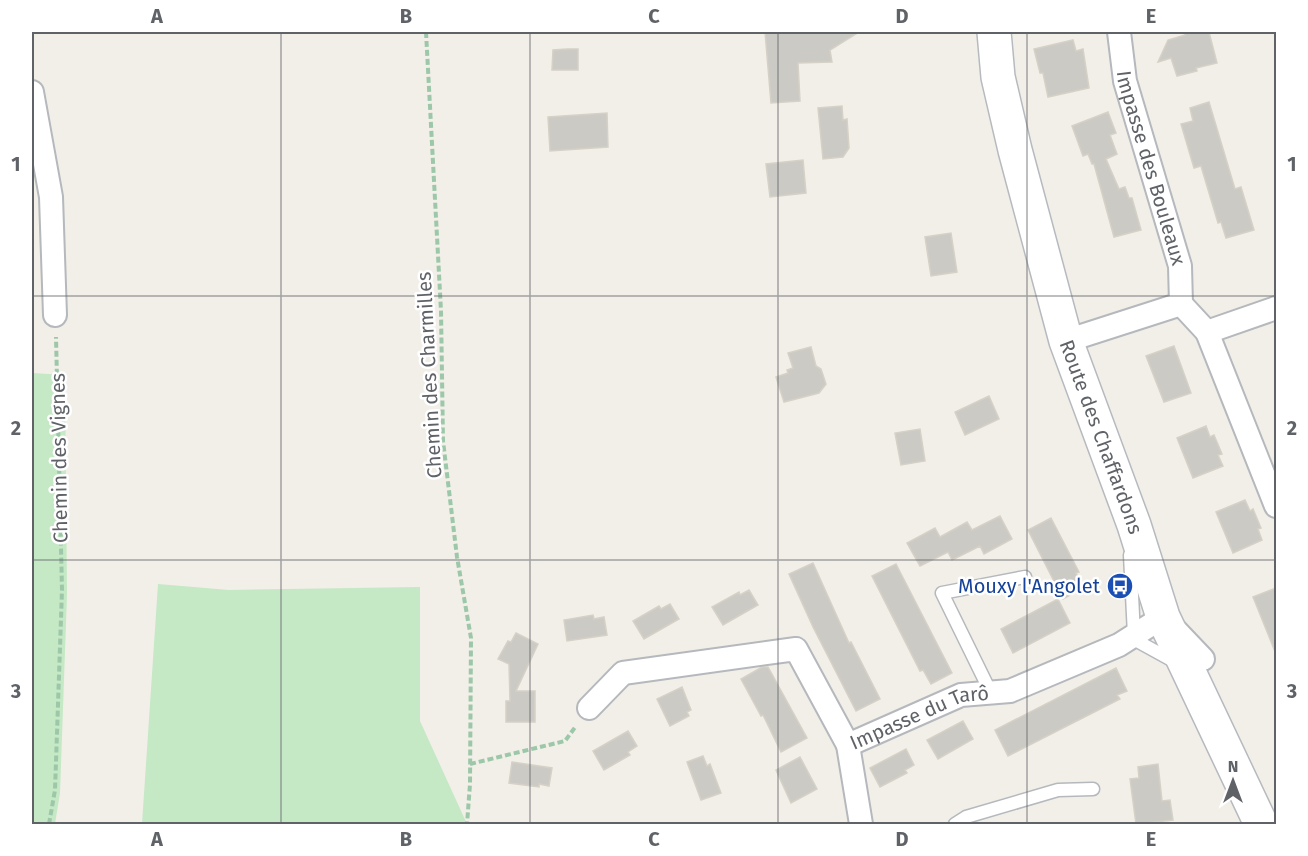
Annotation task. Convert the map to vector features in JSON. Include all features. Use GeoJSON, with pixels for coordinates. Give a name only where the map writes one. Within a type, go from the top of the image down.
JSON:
{"type":"FeatureCollection","features":[{"type":"Feature","properties":{"kind":"main road"},"geometry":{"type":"LineString","coordinates":[[994,32],[998,77],[1024,186],[1075,338],[1111,460],[1160,562],[1196,664],[1214,683],[1261,825]]}},
{"type":"Feature","properties":{"kind":"main road","name":"Route des Chaffardons"},"geometry":{"type":"LineString","coordinates":[[1111,460],[1167,625],[1196,664],[1216,733],[1261,825]]}},
{"type":"Feature","properties":{"kind":"street","name":"Impasse des Bouleaux"},"geometry":{"type":"LineString","coordinates":[[1119,32],[1125,81],[1180,266],[1181,304]]}},
{"type":"Feature","properties":{"kind":"street"},"geometry":{"type":"LineString","coordinates":[[32,92],[51,197],[55,315]]}},
{"type":"Feature","properties":{"kind":"street"},"geometry":{"type":"LineString","coordinates":[[1075,338],[1181,304],[1207,332],[1276,506]]}},
{"type":"Feature","properties":{"kind":"street"},"geometry":{"type":"LineString","coordinates":[[1207,332],[1276,308]]}},
{"type":"Feature","properties":{"kind":"street","name":"Impasse du Tarô"},"geometry":{"type":"LineString","coordinates":[[589,708],[623,673],[796,649],[848,746],[960,695],[1010,691],[1167,625]]}},
{"type":"Feature","properties":{"kind":"street"},"geometry":{"type":"LineString","coordinates":[[848,746],[861,825]]}},
{"type":"Feature","properties":{"kind":"lane"},"geometry":{"type":"LineString","coordinates":[[1128,509],[1130,640],[1196,664]]}},
{"type":"Feature","properties":{"kind":"lane"},"geometry":{"type":"LineString","coordinates":[[991,693],[942,592],[1025,577]]}},
{"type":"Feature","properties":{"kind":"lane"},"geometry":{"type":"LineString","coordinates":[[955,825],[966,817],[1058,790],[1093,789]]}},
{"type":"Feature","properties":{"kind":"path","name":"Chemin des Charmilles"},"geometry":{"type":"LineString","coordinates":[[426,32],[441,311],[443,441],[457,557],[471,638],[467,825]]}},
{"type":"Feature","properties":{"kind":"path","name":"Chemin des Vignes"},"geometry":{"type":"LineString","coordinates":[[49,825],[55,790],[62,590],[55,315]]}},
{"type":"Feature","properties":{"kind":"path"},"geometry":{"type":"LineString","coordinates":[[470,764],[565,741],[589,708]]}},
{"type":"Feature","properties":{"kind":"green space"},"geometry":{"type":"Polygon","coordinates":[[[32,373],[65,375],[67,594],[60,793],[55,824],[32,824],[32,373]]]}},
{"type":"Feature","properties":{"kind":"green space"},"geometry":{"type":"Polygon","coordinates":[[[158,584],[229,590],[420,587],[420,721],[467,824],[142,824],[158,584]]]}},
{"type":"Feature","properties":{"kind":"building"},"geometry":{"type":"Polygon","coordinates":[[[765,32],[859,32],[830,50],[832,62],[798,63],[800,101],[771,103],[765,32]]]}},
{"type":"Feature","properties":{"kind":"building"},"geometry":{"type":"Polygon","coordinates":[[[1184,32],[1209,32],[1217,63],[1177,76],[1171,58],[1158,62],[1168,40],[1185,35],[1184,32]]]}},
{"type":"Feature","properties":{"kind":"building"},"geometry":{"type":"Polygon","coordinates":[[[1073,40],[1076,51],[1083,49],[1089,88],[1048,97],[1043,73],[1040,73],[1034,49],[1073,40]]]}},
{"type":"Feature","properties":{"kind":"building"},"geometry":{"type":"Polygon","coordinates":[[[578,49],[578,70],[552,70],[553,50],[578,49]]]}},
{"type":"Feature","properties":{"kind":"building"},"geometry":{"type":"Polygon","coordinates":[[[1209,102],[1235,189],[1241,187],[1254,230],[1226,238],[1221,222],[1218,223],[1201,166],[1194,168],[1181,124],[1193,121],[1190,108],[1209,102]]]}},
{"type":"Feature","properties":{"kind":"building"},"geometry":{"type":"Polygon","coordinates":[[[842,106],[843,120],[847,119],[849,148],[843,157],[823,159],[818,108],[842,106]]]}},
{"type":"Feature","properties":{"kind":"building"},"geometry":{"type":"Polygon","coordinates":[[[1108,112],[1116,133],[1110,135],[1117,154],[1106,159],[1119,189],[1125,187],[1129,198],[1132,198],[1141,230],[1114,237],[1094,164],[1088,154],[1083,156],[1072,126],[1108,112]]]}},
{"type":"Feature","properties":{"kind":"building"},"geometry":{"type":"Polygon","coordinates":[[[607,113],[608,147],[550,151],[548,117],[607,113]]]}},
{"type":"Feature","properties":{"kind":"building"},"geometry":{"type":"Polygon","coordinates":[[[803,160],[806,193],[770,197],[766,164],[803,160]]]}},
{"type":"Feature","properties":{"kind":"building"},"geometry":{"type":"Polygon","coordinates":[[[951,233],[957,272],[931,276],[925,237],[951,233]]]}},
{"type":"Feature","properties":{"kind":"building"},"geometry":{"type":"Polygon","coordinates":[[[1174,346],[1191,393],[1164,402],[1146,356],[1174,346]]]}},
{"type":"Feature","properties":{"kind":"building"},"geometry":{"type":"Polygon","coordinates":[[[811,347],[816,366],[821,369],[826,384],[819,393],[784,402],[776,377],[788,373],[787,370],[793,368],[788,353],[811,347]]]}},
{"type":"Feature","properties":{"kind":"building"},"geometry":{"type":"Polygon","coordinates":[[[989,396],[999,419],[965,435],[955,412],[989,396]]]}},
{"type":"Feature","properties":{"kind":"building"},"geometry":{"type":"Polygon","coordinates":[[[1206,426],[1210,437],[1214,435],[1222,454],[1218,455],[1223,466],[1193,478],[1177,438],[1206,426]]]}},
{"type":"Feature","properties":{"kind":"building"},"geometry":{"type":"Polygon","coordinates":[[[920,429],[925,461],[901,465],[895,433],[920,429]]]}},
{"type":"Feature","properties":{"kind":"building"},"geometry":{"type":"Polygon","coordinates":[[[1245,500],[1250,511],[1253,509],[1261,528],[1258,529],[1262,540],[1233,553],[1216,512],[1245,500]]]}},
{"type":"Feature","properties":{"kind":"building"},"geometry":{"type":"Polygon","coordinates":[[[1000,516],[1012,539],[984,554],[980,546],[952,560],[948,552],[920,566],[907,543],[935,528],[940,537],[967,522],[972,530],[1000,516]]]}},
{"type":"Feature","properties":{"kind":"building"},"geometry":{"type":"Polygon","coordinates":[[[1051,518],[1079,572],[1076,573],[1083,588],[1063,599],[1028,530],[1051,518]]]}},
{"type":"Feature","properties":{"kind":"building"},"geometry":{"type":"Polygon","coordinates":[[[813,563],[849,643],[851,642],[880,699],[856,711],[789,574],[813,563]]]}},
{"type":"Feature","properties":{"kind":"building"},"geometry":{"type":"Polygon","coordinates":[[[896,564],[952,673],[931,684],[923,670],[920,671],[872,576],[896,564]]]}},
{"type":"Feature","properties":{"kind":"building"},"geometry":{"type":"Polygon","coordinates":[[[1276,588],[1276,654],[1253,597],[1276,588]]]}},
{"type":"Feature","properties":{"kind":"building"},"geometry":{"type":"Polygon","coordinates":[[[749,590],[758,605],[723,625],[712,607],[739,592],[740,595],[749,590]]]}},
{"type":"Feature","properties":{"kind":"building"},"geometry":{"type":"Polygon","coordinates":[[[1058,599],[1070,623],[1013,653],[1001,629],[1058,599]]]}},
{"type":"Feature","properties":{"kind":"building"},"geometry":{"type":"Polygon","coordinates":[[[670,604],[679,619],[644,639],[633,621],[659,606],[661,609],[670,604]]]}},
{"type":"Feature","properties":{"kind":"building"},"geometry":{"type":"Polygon","coordinates":[[[593,615],[594,619],[604,617],[607,635],[567,641],[564,620],[593,615]]]}},
{"type":"Feature","properties":{"kind":"building"},"geometry":{"type":"Polygon","coordinates":[[[516,633],[538,644],[516,691],[535,691],[535,722],[506,722],[506,701],[510,701],[509,664],[498,659],[508,641],[511,642],[516,633]]]}},
{"type":"Feature","properties":{"kind":"building"},"geometry":{"type":"Polygon","coordinates":[[[762,667],[768,667],[807,738],[781,752],[763,715],[761,716],[741,679],[762,667]]]}},
{"type":"Feature","properties":{"kind":"building"},"geometry":{"type":"Polygon","coordinates":[[[1116,668],[1127,691],[1117,695],[1120,699],[1008,756],[995,730],[1116,668]]]}},
{"type":"Feature","properties":{"kind":"building"},"geometry":{"type":"Polygon","coordinates":[[[682,687],[691,710],[687,712],[689,716],[670,726],[657,699],[682,687]]]}},
{"type":"Feature","properties":{"kind":"building"},"geometry":{"type":"Polygon","coordinates":[[[963,721],[973,739],[938,759],[927,740],[963,721]]]}},
{"type":"Feature","properties":{"kind":"building"},"geometry":{"type":"Polygon","coordinates":[[[628,731],[637,746],[628,752],[630,755],[604,770],[593,751],[628,731]]]}},
{"type":"Feature","properties":{"kind":"building"},"geometry":{"type":"Polygon","coordinates":[[[906,749],[914,765],[905,770],[907,773],[880,787],[870,768],[906,749]]]}},
{"type":"Feature","properties":{"kind":"building"},"geometry":{"type":"Polygon","coordinates":[[[703,756],[707,766],[710,764],[721,793],[701,800],[687,762],[703,756]]]}},
{"type":"Feature","properties":{"kind":"building"},"geometry":{"type":"Polygon","coordinates":[[[800,757],[817,789],[791,803],[776,770],[800,757]]]}},
{"type":"Feature","properties":{"kind":"building"},"geometry":{"type":"Polygon","coordinates":[[[512,762],[552,768],[549,786],[509,783],[512,762]]]}},
{"type":"Feature","properties":{"kind":"building"},"geometry":{"type":"Polygon","coordinates":[[[1158,764],[1162,801],[1170,800],[1173,820],[1136,824],[1130,779],[1139,778],[1138,767],[1158,764]]]}},
{"type":"Feature","properties":{"kind":"place","name":"Mouxy l'Angolet"},"geometry":{"type":"Point","coordinates":[1120,586]}}]}
